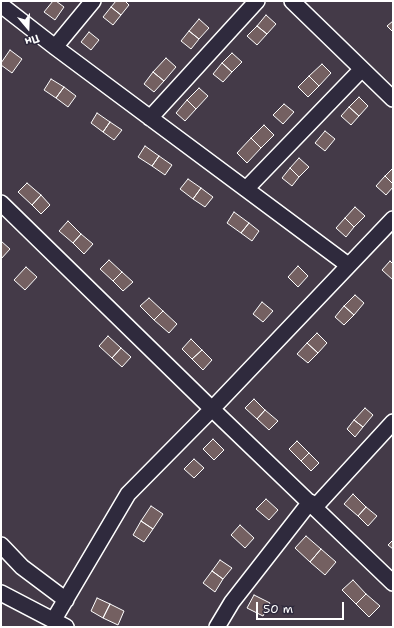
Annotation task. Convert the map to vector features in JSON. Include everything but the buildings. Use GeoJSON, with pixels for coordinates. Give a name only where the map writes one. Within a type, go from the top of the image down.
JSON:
{"type":"FeatureCollection","features":[{"type":"Feature","properties":{"kind":"street"},"geometry":{"type":"LineString","coordinates":[[55,47],[93,1]]}},
{"type":"Feature","properties":{"kind":"street"},"geometry":{"type":"LineString","coordinates":[[150,118],[257,1]]}},
{"type":"Feature","properties":{"kind":"street"},"geometry":{"type":"LineString","coordinates":[[292,1],[393,100]]}},
{"type":"Feature","properties":{"kind":"street"},"geometry":{"type":"LineString","coordinates":[[1,6],[348,265]]}},
{"type":"Feature","properties":{"kind":"street"},"geometry":{"type":"LineString","coordinates":[[246,189],[362,69]]}},
{"type":"Feature","properties":{"kind":"street"},"geometry":{"type":"LineString","coordinates":[[1,203],[393,583]]}},
{"type":"Feature","properties":{"kind":"street"},"geometry":{"type":"LineString","coordinates":[[1,592],[60,624],[66,600],[128,494],[212,409],[393,219]]}},
{"type":"Feature","properties":{"kind":"street"},"geometry":{"type":"LineString","coordinates":[[217,627],[232,602],[312,505],[393,422]]}},
{"type":"Feature","properties":{"kind":"street"},"geometry":{"type":"LineString","coordinates":[[1,545],[22,568],[66,600]]}}]}
